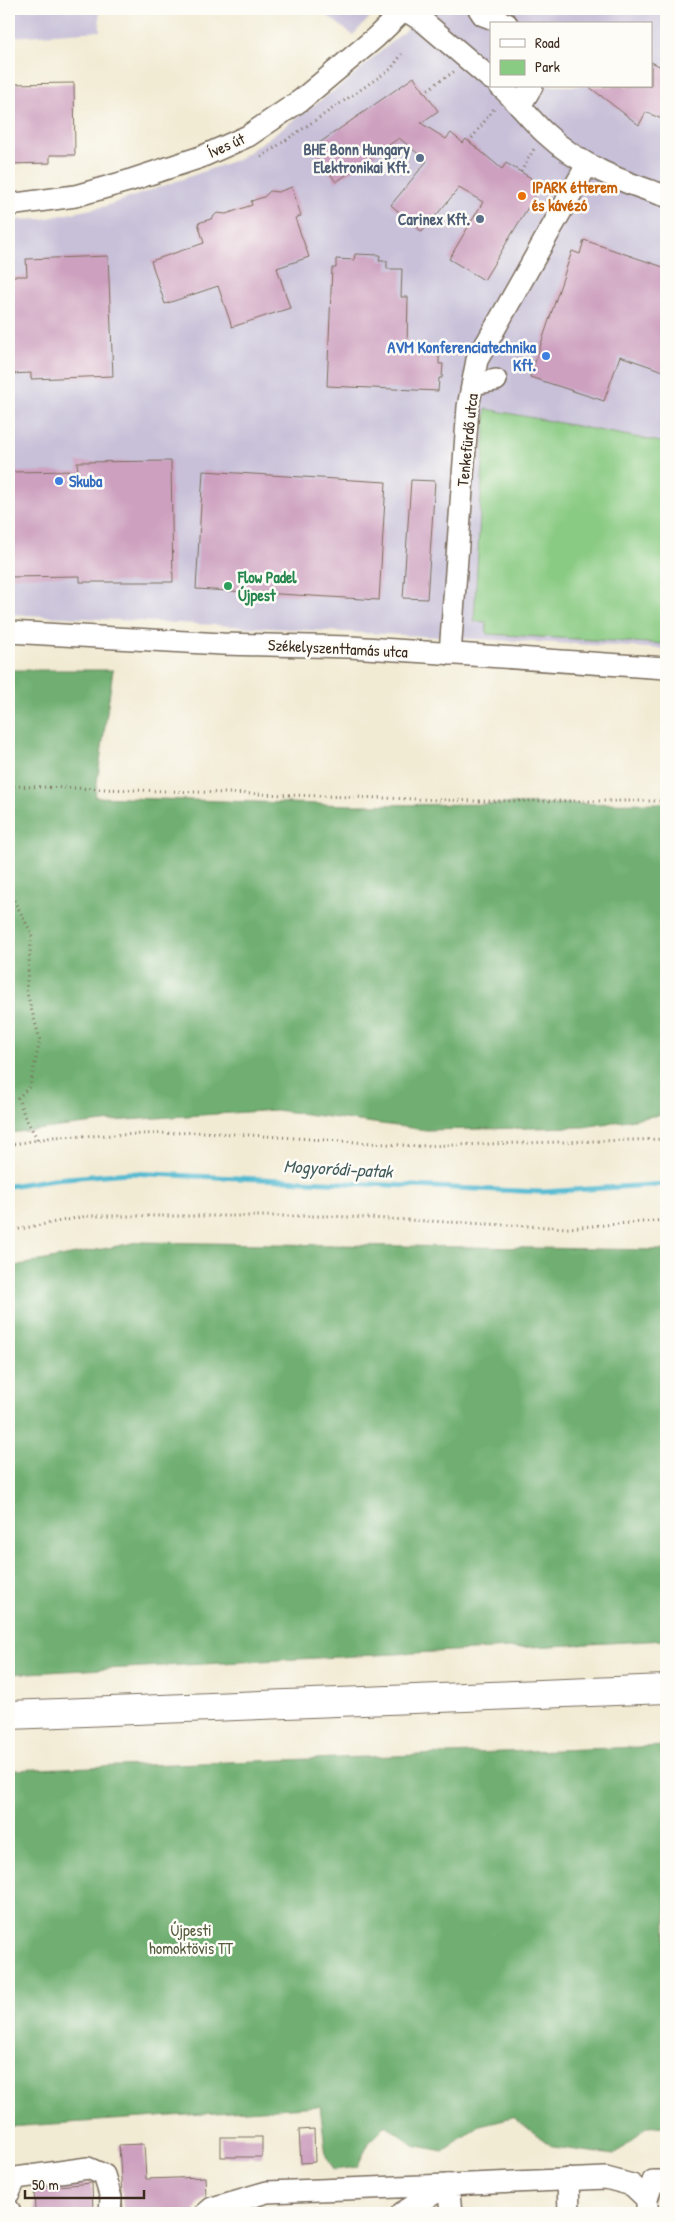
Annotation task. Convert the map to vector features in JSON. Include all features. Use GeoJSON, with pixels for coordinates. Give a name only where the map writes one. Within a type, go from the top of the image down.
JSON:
{"type":"FeatureCollection","features":[{"type":"Feature","properties":{"kind":"main road"},"geometry":{"type":"LineString","coordinates":[[9,1715],[666,1689]]}},
{"type":"Feature","properties":{"kind":"street"},"geometry":{"type":"LineString","coordinates":[[405,9],[424,22],[490,79]]}},
{"type":"Feature","properties":{"kind":"street","name":"Íves út"},"geometry":{"type":"LineString","coordinates":[[9,205],[75,196],[128,182],[200,157],[248,136],[301,100],[405,9]]}},
{"type":"Feature","properties":{"kind":"street"},"geometry":{"type":"LineString","coordinates":[[480,9],[483,15],[502,22]]}},
{"type":"Feature","properties":{"kind":"street"},"geometry":{"type":"LineString","coordinates":[[504,91],[521,88]]}},
{"type":"Feature","properties":{"kind":"street"},"geometry":{"type":"LineString","coordinates":[[504,91],[544,132],[587,165],[625,183],[666,196]]}},
{"type":"Feature","properties":{"kind":"street","name":"Tenkefürdő utca"},"geometry":{"type":"LineString","coordinates":[[450,654],[468,407],[477,360],[587,165]]}},
{"type":"Feature","properties":{"kind":"street"},"geometry":{"type":"LineString","coordinates":[[473,384],[496,380]]}},
{"type":"Feature","properties":{"kind":"street","name":"Székelyszenttamás utca"},"geometry":{"type":"LineString","coordinates":[[9,632],[222,644],[350,647],[666,668]]}},
{"type":"Feature","properties":{"kind":"street"},"geometry":{"type":"LineString","coordinates":[[9,2193],[16,2178],[88,2168],[104,2175],[111,2198],[110,2213]]}},
{"type":"Feature","properties":{"kind":"street"},"geometry":{"type":"LineString","coordinates":[[206,2213],[212,2208],[267,2192],[606,2178],[632,2185],[647,2206]]}},
{"type":"Feature","properties":{"kind":"street"},"geometry":{"type":"LineString","coordinates":[[568,2179],[569,2213]]}},
{"type":"Feature","properties":{"kind":"street"},"geometry":{"type":"LineString","coordinates":[[647,2206],[653,2181],[666,2181]]}},
{"type":"Feature","properties":{"kind":"street"},"geometry":{"type":"LineString","coordinates":[[402,2213],[448,2185]]}},
{"type":"Feature","properties":{"kind":"street"},"geometry":{"type":"LineString","coordinates":[[448,2185],[451,2213]]}},
{"type":"Feature","properties":{"kind":"path"},"geometry":{"type":"LineString","coordinates":[[261,157],[391,70],[402,54]]}},
{"type":"Feature","properties":{"kind":"path"},"geometry":{"type":"LineString","coordinates":[[424,92],[470,62]]}},
{"type":"Feature","properties":{"kind":"path"},"geometry":{"type":"LineString","coordinates":[[469,142],[504,91]]}},
{"type":"Feature","properties":{"kind":"path"},"geometry":{"type":"LineString","coordinates":[[521,172],[544,132]]}},
{"type":"Feature","properties":{"kind":"path"},"geometry":{"type":"LineString","coordinates":[[38,1140],[25,1117],[18,1098],[30,1086],[40,1040],[26,990],[32,934],[11,895],[9,786],[476,801],[666,801]]}},
{"type":"Feature","properties":{"kind":"path"},"geometry":{"type":"LineString","coordinates":[[9,1145],[54,1137],[203,1132],[417,1146],[666,1139]]}},
{"type":"Feature","properties":{"kind":"path"},"geometry":{"type":"LineString","coordinates":[[9,1231],[87,1216],[329,1216],[568,1228],[666,1220]]}},
{"type":"Feature","properties":{"kind":"shaded area"},"geometry":{"type":"Polygon","coordinates":[[[9,9],[99,9],[100,31],[9,37],[9,9]]]}},
{"type":"Feature","properties":{"kind":"shaded area"},"geometry":{"type":"Polygon","coordinates":[[[318,9],[378,9],[353,35],[318,9]]]}},
{"type":"Feature","properties":{"kind":"shaded area"},"geometry":{"type":"Polygon","coordinates":[[[430,9],[666,9],[666,649],[9,614],[9,220],[43,219],[106,206],[239,159],[342,85],[430,9]]]}},
{"type":"Feature","properties":{"kind":"green space"},"geometry":{"type":"Polygon","coordinates":[[[486,409],[666,443],[666,644],[487,634],[486,622],[474,621],[486,409]]]}},
{"type":"Feature","properties":{"kind":"green space"},"geometry":{"type":"Polygon","coordinates":[[[9,670],[113,670],[95,797],[351,805],[666,803],[666,1114],[584,1127],[426,1130],[276,1110],[112,1121],[9,1133],[9,670]]]}},
{"type":"Feature","properties":{"kind":"green space"},"geometry":{"type":"Polygon","coordinates":[[[138,1242],[666,1250],[666,1640],[9,1674],[9,1267],[138,1242]]]}},
{"type":"Feature","properties":{"kind":"green space","name":"Újpesti homoktövis TT"},"geometry":{"type":"Polygon","coordinates":[[[666,1746],[666,2126],[648,2127],[614,2155],[553,2147],[513,2117],[480,2125],[443,2151],[413,2145],[386,2125],[370,2141],[357,2167],[334,2170],[326,2156],[320,2106],[9,2127],[9,1770],[666,1746]]]}},
{"type":"Feature","properties":{"kind":"building"},"geometry":{"type":"Polygon","coordinates":[[[652,62],[666,69],[666,121],[646,112],[639,125],[591,88],[652,88],[652,62]]]}},
{"type":"Feature","properties":{"kind":"building"},"geometry":{"type":"Polygon","coordinates":[[[414,77],[438,111],[421,123],[446,139],[451,133],[463,143],[466,139],[502,169],[506,163],[531,178],[536,194],[484,280],[449,259],[483,202],[459,188],[422,232],[391,205],[427,161],[399,138],[336,182],[312,148],[414,77]]]}},
{"type":"Feature","properties":{"kind":"building"},"geometry":{"type":"Polygon","coordinates":[[[74,83],[75,155],[50,155],[50,163],[9,164],[9,84],[74,83]]]}},
{"type":"Feature","properties":{"kind":"building"},"geometry":{"type":"Polygon","coordinates":[[[292,187],[301,216],[295,218],[309,257],[277,268],[290,308],[232,327],[218,286],[165,304],[151,261],[204,243],[198,223],[211,219],[217,213],[226,214],[252,205],[251,201],[264,197],[270,191],[278,192],[292,187]]]}},
{"type":"Feature","properties":{"kind":"building"},"geometry":{"type":"Polygon","coordinates":[[[584,240],[666,268],[666,372],[620,356],[604,401],[530,377],[572,251],[580,254],[584,240]]]}},
{"type":"Feature","properties":{"kind":"building"},"geometry":{"type":"Polygon","coordinates":[[[355,254],[380,255],[379,261],[387,261],[387,269],[402,269],[401,297],[408,297],[407,347],[439,348],[439,364],[443,364],[442,378],[439,378],[438,391],[327,386],[332,268],[336,268],[336,259],[354,260],[355,254]]]}},
{"type":"Feature","properties":{"kind":"building"},"geometry":{"type":"Polygon","coordinates":[[[108,256],[113,376],[31,379],[31,373],[9,374],[9,276],[27,276],[26,259],[108,256]]]}},
{"type":"Feature","properties":{"kind":"building"},"geometry":{"type":"Polygon","coordinates":[[[171,461],[173,582],[80,582],[80,576],[9,577],[9,472],[78,471],[77,462],[171,461]]]}},
{"type":"Feature","properties":{"kind":"building"},"geometry":{"type":"Polygon","coordinates":[[[203,471],[386,482],[379,600],[196,589],[203,471]]]}},
{"type":"Feature","properties":{"kind":"building"},"geometry":{"type":"Polygon","coordinates":[[[411,480],[435,481],[427,599],[403,598],[411,480]]]}},
{"type":"Feature","properties":{"kind":"building"},"geometry":{"type":"Polygon","coordinates":[[[314,2129],[315,2162],[301,2163],[299,2130],[314,2129]]]}},
{"type":"Feature","properties":{"kind":"building"},"geometry":{"type":"Polygon","coordinates":[[[221,2137],[262,2137],[262,2157],[221,2157],[221,2137]]]}},
{"type":"Feature","properties":{"kind":"building"},"geometry":{"type":"Polygon","coordinates":[[[144,2144],[146,2179],[205,2177],[206,2197],[198,2204],[194,2213],[130,2213],[130,2211],[123,2211],[119,2145],[144,2144]]]}},
{"type":"Feature","properties":{"kind":"building"},"geometry":{"type":"Polygon","coordinates":[[[92,2183],[93,2213],[35,2213],[34,2188],[92,2183]]]}},
{"type":"Feature","properties":{"kind":"waterway","name":"Mogyoródi-patak"},"geometry":{"type":"LineString","coordinates":[[9,1186],[54,1179],[129,1173],[542,1192],[666,1184]]}},
{"type":"Feature","properties":{"kind":"place","name":"BHE Bonn Hungary Elektronikai Kft."},"geometry":{"type":"Point","coordinates":[420,158]}},
{"type":"Feature","properties":{"kind":"place","name":"IPARK étterem és kávézó"},"geometry":{"type":"Point","coordinates":[522,196]}},
{"type":"Feature","properties":{"kind":"place","name":"Carinex Kft."},"geometry":{"type":"Point","coordinates":[480,219]}},
{"type":"Feature","properties":{"kind":"place","name":"AVM Konferenciatechnika Kft."},"geometry":{"type":"Point","coordinates":[546,356]}},
{"type":"Feature","properties":{"kind":"place","name":"Skuba"},"geometry":{"type":"Point","coordinates":[59,481]}},
{"type":"Feature","properties":{"kind":"place","name":"Flow Padel Újpest"},"geometry":{"type":"Point","coordinates":[228,586]}}]}
